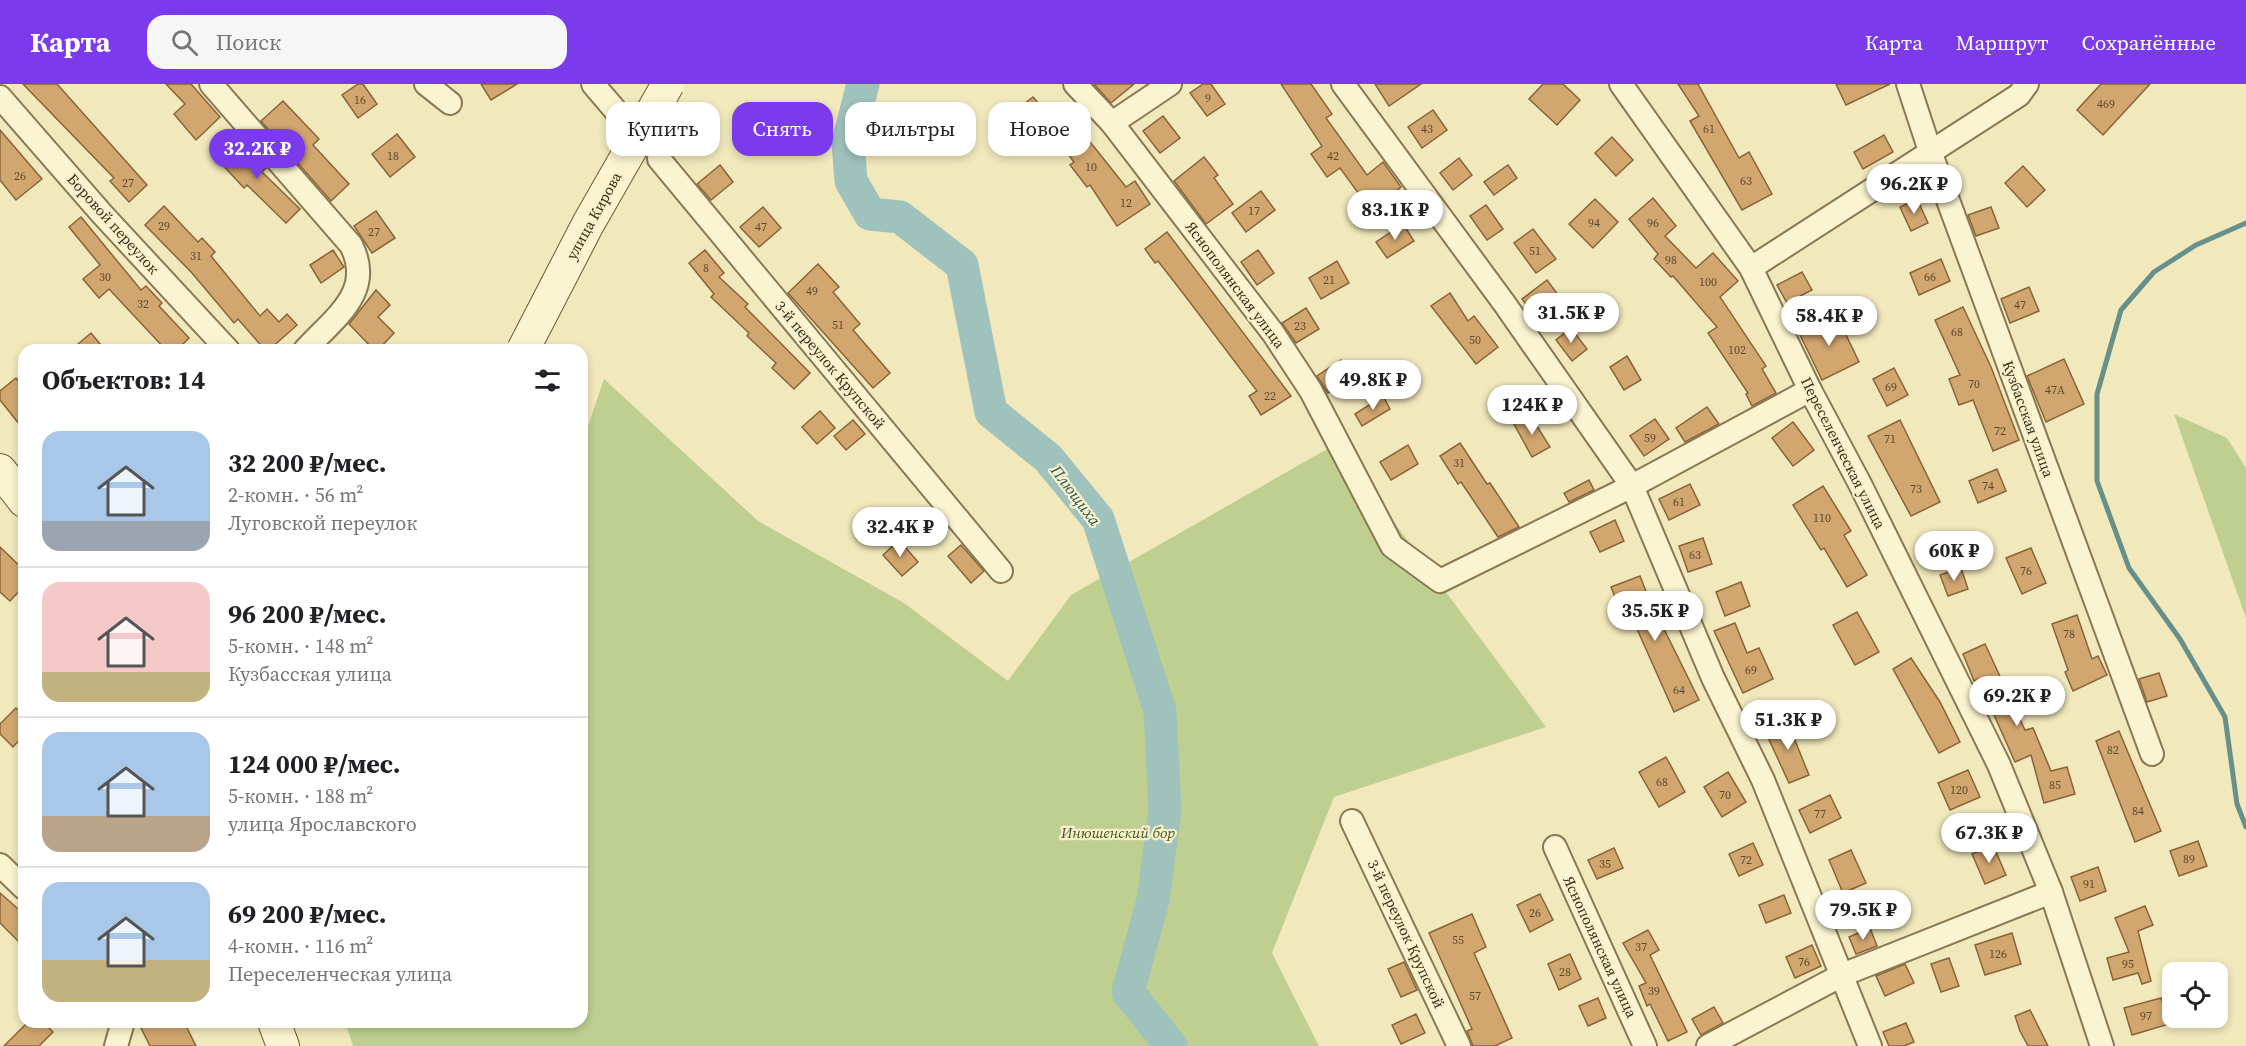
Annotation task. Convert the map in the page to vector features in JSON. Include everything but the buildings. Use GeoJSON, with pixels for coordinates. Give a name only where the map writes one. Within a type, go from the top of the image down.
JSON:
{"type":"FeatureCollection","features":[{"type":"Feature","properties":{"kind":"main road","name":"улица Кирова"},"geometry":{"type":"LineString","coordinates":[[527,344],[588,224],[668,84]]}},
{"type":"Feature","properties":{"kind":"main road"},"geometry":{"type":"LineString","coordinates":[[0,470],[18,493]]}},
{"type":"Feature","properties":{"kind":"main road"},"geometry":{"type":"LineString","coordinates":[[276,1028],[283,1046]]}},
{"type":"Feature","properties":{"kind":"street"},"geometry":{"type":"LineString","coordinates":[[211,84],[351,245],[359,265],[359,284],[348,304],[311,344]]}},
{"type":"Feature","properties":{"kind":"street"},"geometry":{"type":"LineString","coordinates":[[426,84],[450,103]]}},
{"type":"Feature","properties":{"kind":"street"},"geometry":{"type":"LineString","coordinates":[[593,84],[608,102]]}},
{"type":"Feature","properties":{"kind":"street","name":"Яснополянская улица"},"geometry":{"type":"LineString","coordinates":[[1075,84],[1112,123],[1273,333],[1311,391],[1392,546],[1440,580],[1632,486]]}},
{"type":"Feature","properties":{"kind":"street"},"geometry":{"type":"LineString","coordinates":[[1112,123],[1170,84]]}},
{"type":"Feature","properties":{"kind":"street"},"geometry":{"type":"LineString","coordinates":[[1343,84],[1504,303],[1632,486],[1713,678],[1763,780],[1870,1046]]}},
{"type":"Feature","properties":{"kind":"street","name":"Переселенческая улица"},"geometry":{"type":"LineString","coordinates":[[1621,84],[1751,268],[1810,390],[1860,484],[1999,765],[2051,891],[2102,1046]]}},
{"type":"Feature","properties":{"kind":"street","name":"Кузбасская улица"},"geometry":{"type":"LineString","coordinates":[[1908,84],[1931,154],[2152,754]]}},
{"type":"Feature","properties":{"kind":"street"},"geometry":{"type":"LineString","coordinates":[[1751,268],[1931,154],[2019,95],[2027,84]]}},
{"type":"Feature","properties":{"kind":"street","name":"Боровой переулок"},"geometry":{"type":"LineString","coordinates":[[0,97],[102,214],[222,344]]}},
{"type":"Feature","properties":{"kind":"street","name":"3-й переулок Крупской"},"geometry":{"type":"LineString","coordinates":[[659,159],[1001,571]]}},
{"type":"Feature","properties":{"kind":"street"},"geometry":{"type":"LineString","coordinates":[[1632,486],[1810,390]]}},
{"type":"Feature","properties":{"kind":"street","name":"3-й переулок Крупской"},"geometry":{"type":"LineString","coordinates":[[1352,821],[1459,1046]]}},
{"type":"Feature","properties":{"kind":"street","name":"Яснополянская улица"},"geometry":{"type":"LineString","coordinates":[[1555,847],[1645,1046]]}},
{"type":"Feature","properties":{"kind":"street"},"geometry":{"type":"LineString","coordinates":[[0,865],[18,882]]}},
{"type":"Feature","properties":{"kind":"street"},"geometry":{"type":"LineString","coordinates":[[1708,1046],[1842,975],[2051,891]]}},
{"type":"Feature","properties":{"kind":"street"},"geometry":{"type":"LineString","coordinates":[[116,1046],[121,1028]]}},
{"type":"Feature","properties":{"kind":"green space","name":"Инюшенский бор"},"geometry":{"type":"Polygon","coordinates":[[[604,379],[758,521],[904,603],[1008,681],[1071,595],[1336,444],[1546,727],[1334,797],[1272,953],[1319,1046],[353,1046],[347,1028],[588,1028],[588,426],[604,379]]]}},
{"type":"Feature","properties":{"kind":"green space"},"geometry":{"type":"Polygon","coordinates":[[[2174,414],[2227,438],[2246,468],[2246,618],[2174,414]]]}},
{"type":"Feature","properties":{"kind":"waterway","name":"Плющиха"},"geometry":{"type":"LineString","coordinates":[[863,84],[848,142],[851,181],[870,214],[900,217],[962,265],[991,412],[1048,458],[1098,519],[1160,711],[1165,811],[1153,900],[1128,992],[1171,1046]]}},
{"type":"Feature","properties":{"kind":"waterway"},"geometry":{"type":"LineString","coordinates":[[2246,223],[2196,245],[2154,272],[2121,310],[2097,394],[2097,481],[2129,568],[2180,639],[2225,717],[2237,804],[2246,827]]}},
{"type":"Feature","properties":{"kind":"tunnel"},"geometry":{"type":"LineString","coordinates":[[656,156],[659,159]]}}]}
